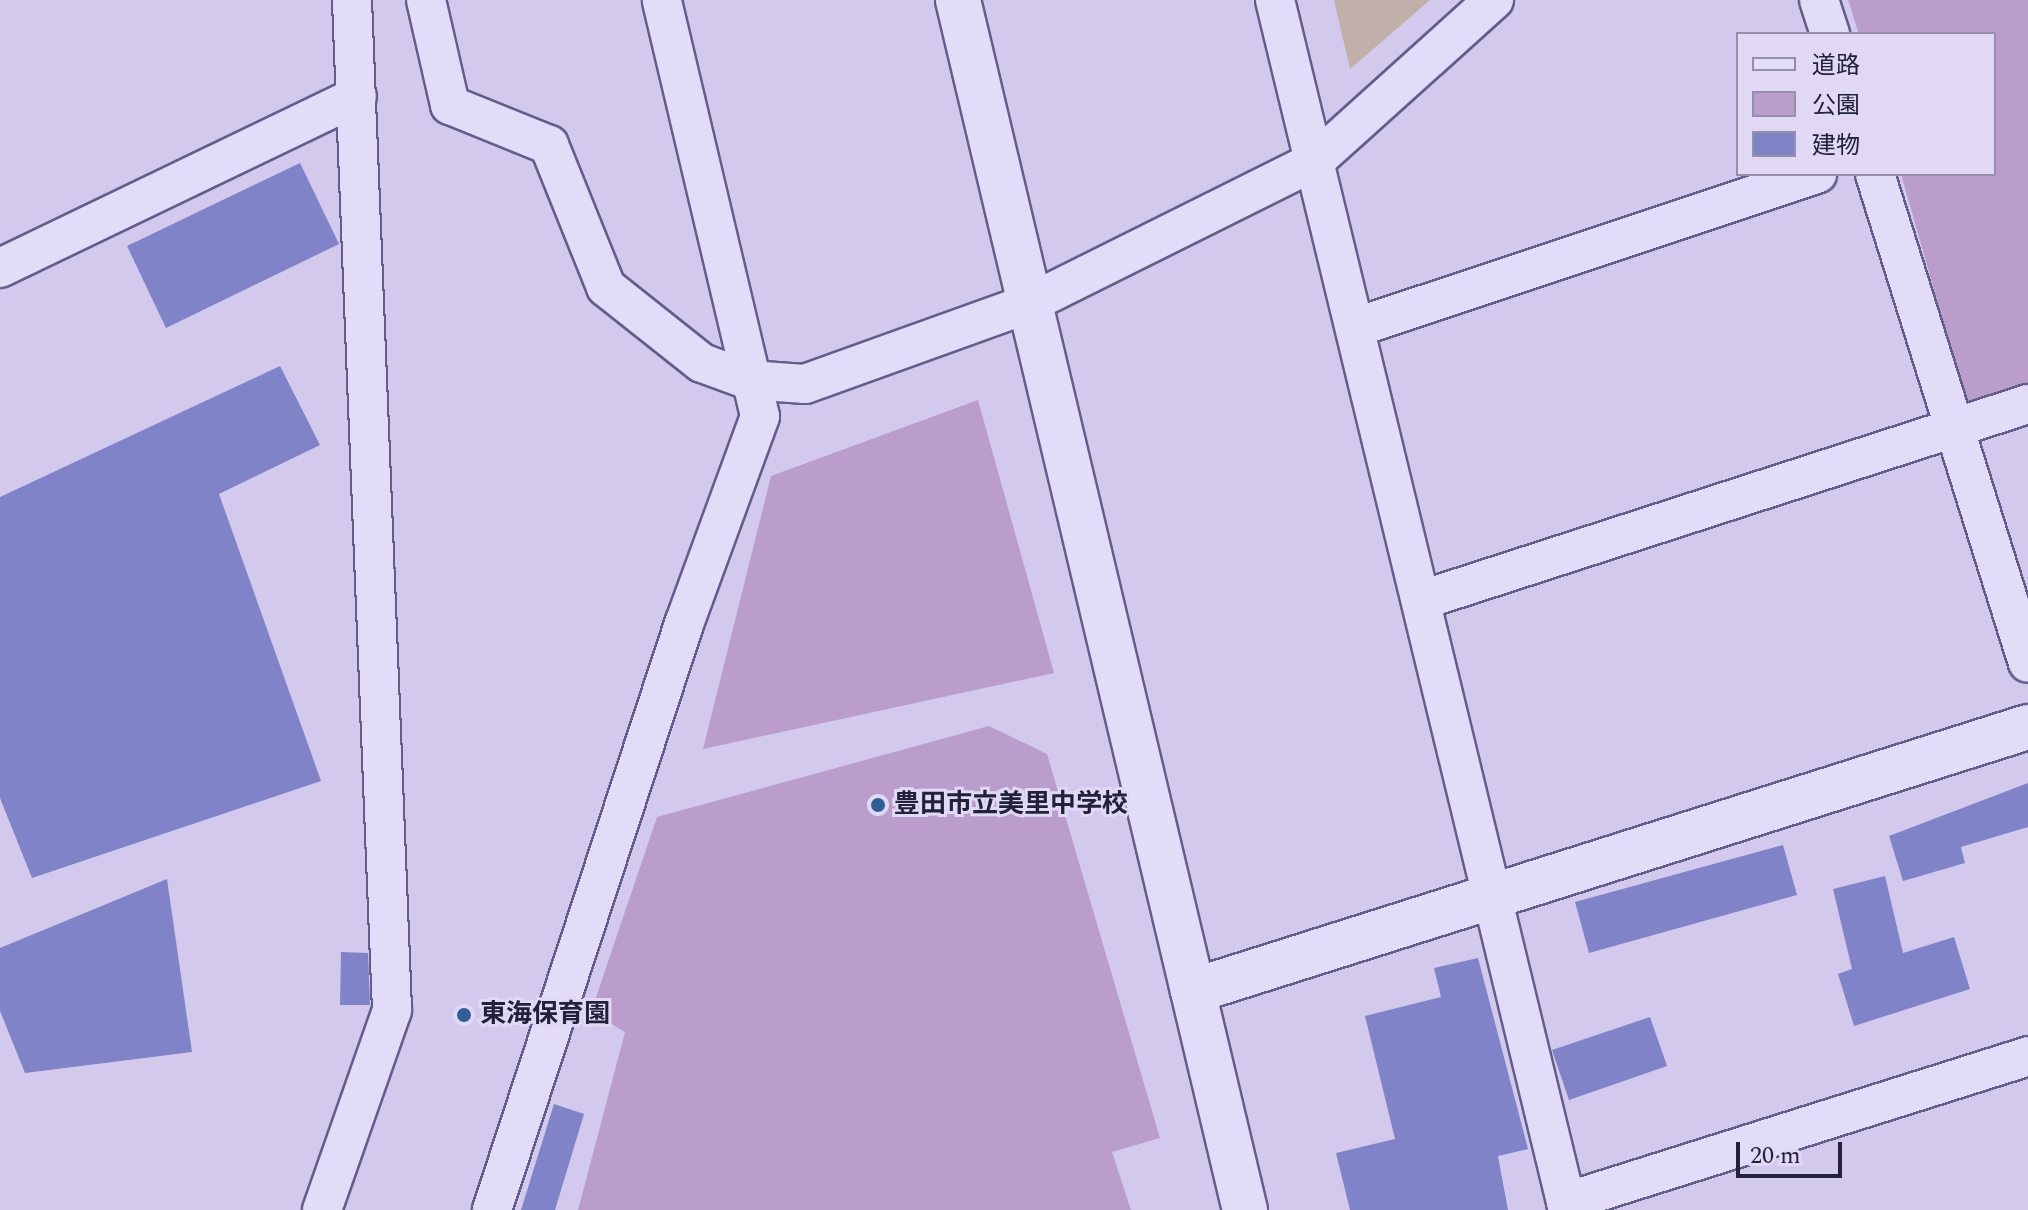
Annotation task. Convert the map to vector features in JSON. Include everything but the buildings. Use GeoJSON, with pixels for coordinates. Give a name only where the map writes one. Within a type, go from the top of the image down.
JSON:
{"type":"FeatureCollection","features":[{"type":"Feature","properties":{"kind":"street"},"geometry":{"type":"LineString","coordinates":[[322,1210],[392,1010],[352,0]]}},
{"type":"Feature","properties":{"kind":"street"},"geometry":{"type":"LineString","coordinates":[[426,0],[450,105],[549,145],[606,287],[702,363],[749,380],[805,384],[1030,303],[1315,161],[1494,0]]}},
{"type":"Feature","properties":{"kind":"street"},"geometry":{"type":"LineString","coordinates":[[492,1210],[673,654],[760,416],[749,380],[662,0]]}},
{"type":"Feature","properties":{"kind":"street"},"geometry":{"type":"LineString","coordinates":[[958,0],[1245,1210]]}},
{"type":"Feature","properties":{"kind":"street"},"geometry":{"type":"LineString","coordinates":[[1275,0],[1425,599],[1491,901],[1567,1206],[2028,1056]]}},
{"type":"Feature","properties":{"kind":"street"},"geometry":{"type":"LineString","coordinates":[[1819,0],[1829,32]]}},
{"type":"Feature","properties":{"kind":"street"},"geometry":{"type":"LineString","coordinates":[[0,268],[357,96]]}},
{"type":"Feature","properties":{"kind":"street"},"geometry":{"type":"LineString","coordinates":[[1357,327],[1811,176]]}},
{"type":"Feature","properties":{"kind":"street"},"geometry":{"type":"LineString","coordinates":[[1876,176],[2028,663]]}},
{"type":"Feature","properties":{"kind":"street"},"geometry":{"type":"LineString","coordinates":[[1425,599],[2028,404]]}},
{"type":"Feature","properties":{"kind":"street"},"geometry":{"type":"LineString","coordinates":[[1193,991],[1491,901],[2028,727]]}},
{"type":"Feature","properties":{"kind":"green space"},"geometry":{"type":"Polygon","coordinates":[[[1848,0],[2028,0],[2028,386],[1975,404],[1965,399],[1902,176],[1996,176],[1996,32],[1858,32],[1848,0]]]}},
{"type":"Feature","properties":{"kind":"green space"},"geometry":{"type":"Polygon","coordinates":[[[978,400],[1054,673],[703,749],[771,476],[978,400]]]}},
{"type":"Feature","properties":{"kind":"green space"},"geometry":{"type":"Polygon","coordinates":[[[989,726],[1047,754],[1160,1138],[1112,1152],[1131,1210],[578,1210],[625,1032],[591,1012],[657,817],[989,726]]]}},
{"type":"Feature","properties":{"kind":"shaded area"},"geometry":{"type":"Polygon","coordinates":[[[1334,0],[1430,0],[1350,69],[1334,0]]]}},
{"type":"Feature","properties":{"kind":"place","name":"豊田市立美里中学校"},"geometry":{"type":"Point","coordinates":[878,805]}},
{"type":"Feature","properties":{"kind":"place","name":"東海保育園"},"geometry":{"type":"Point","coordinates":[464,1015]}}]}
